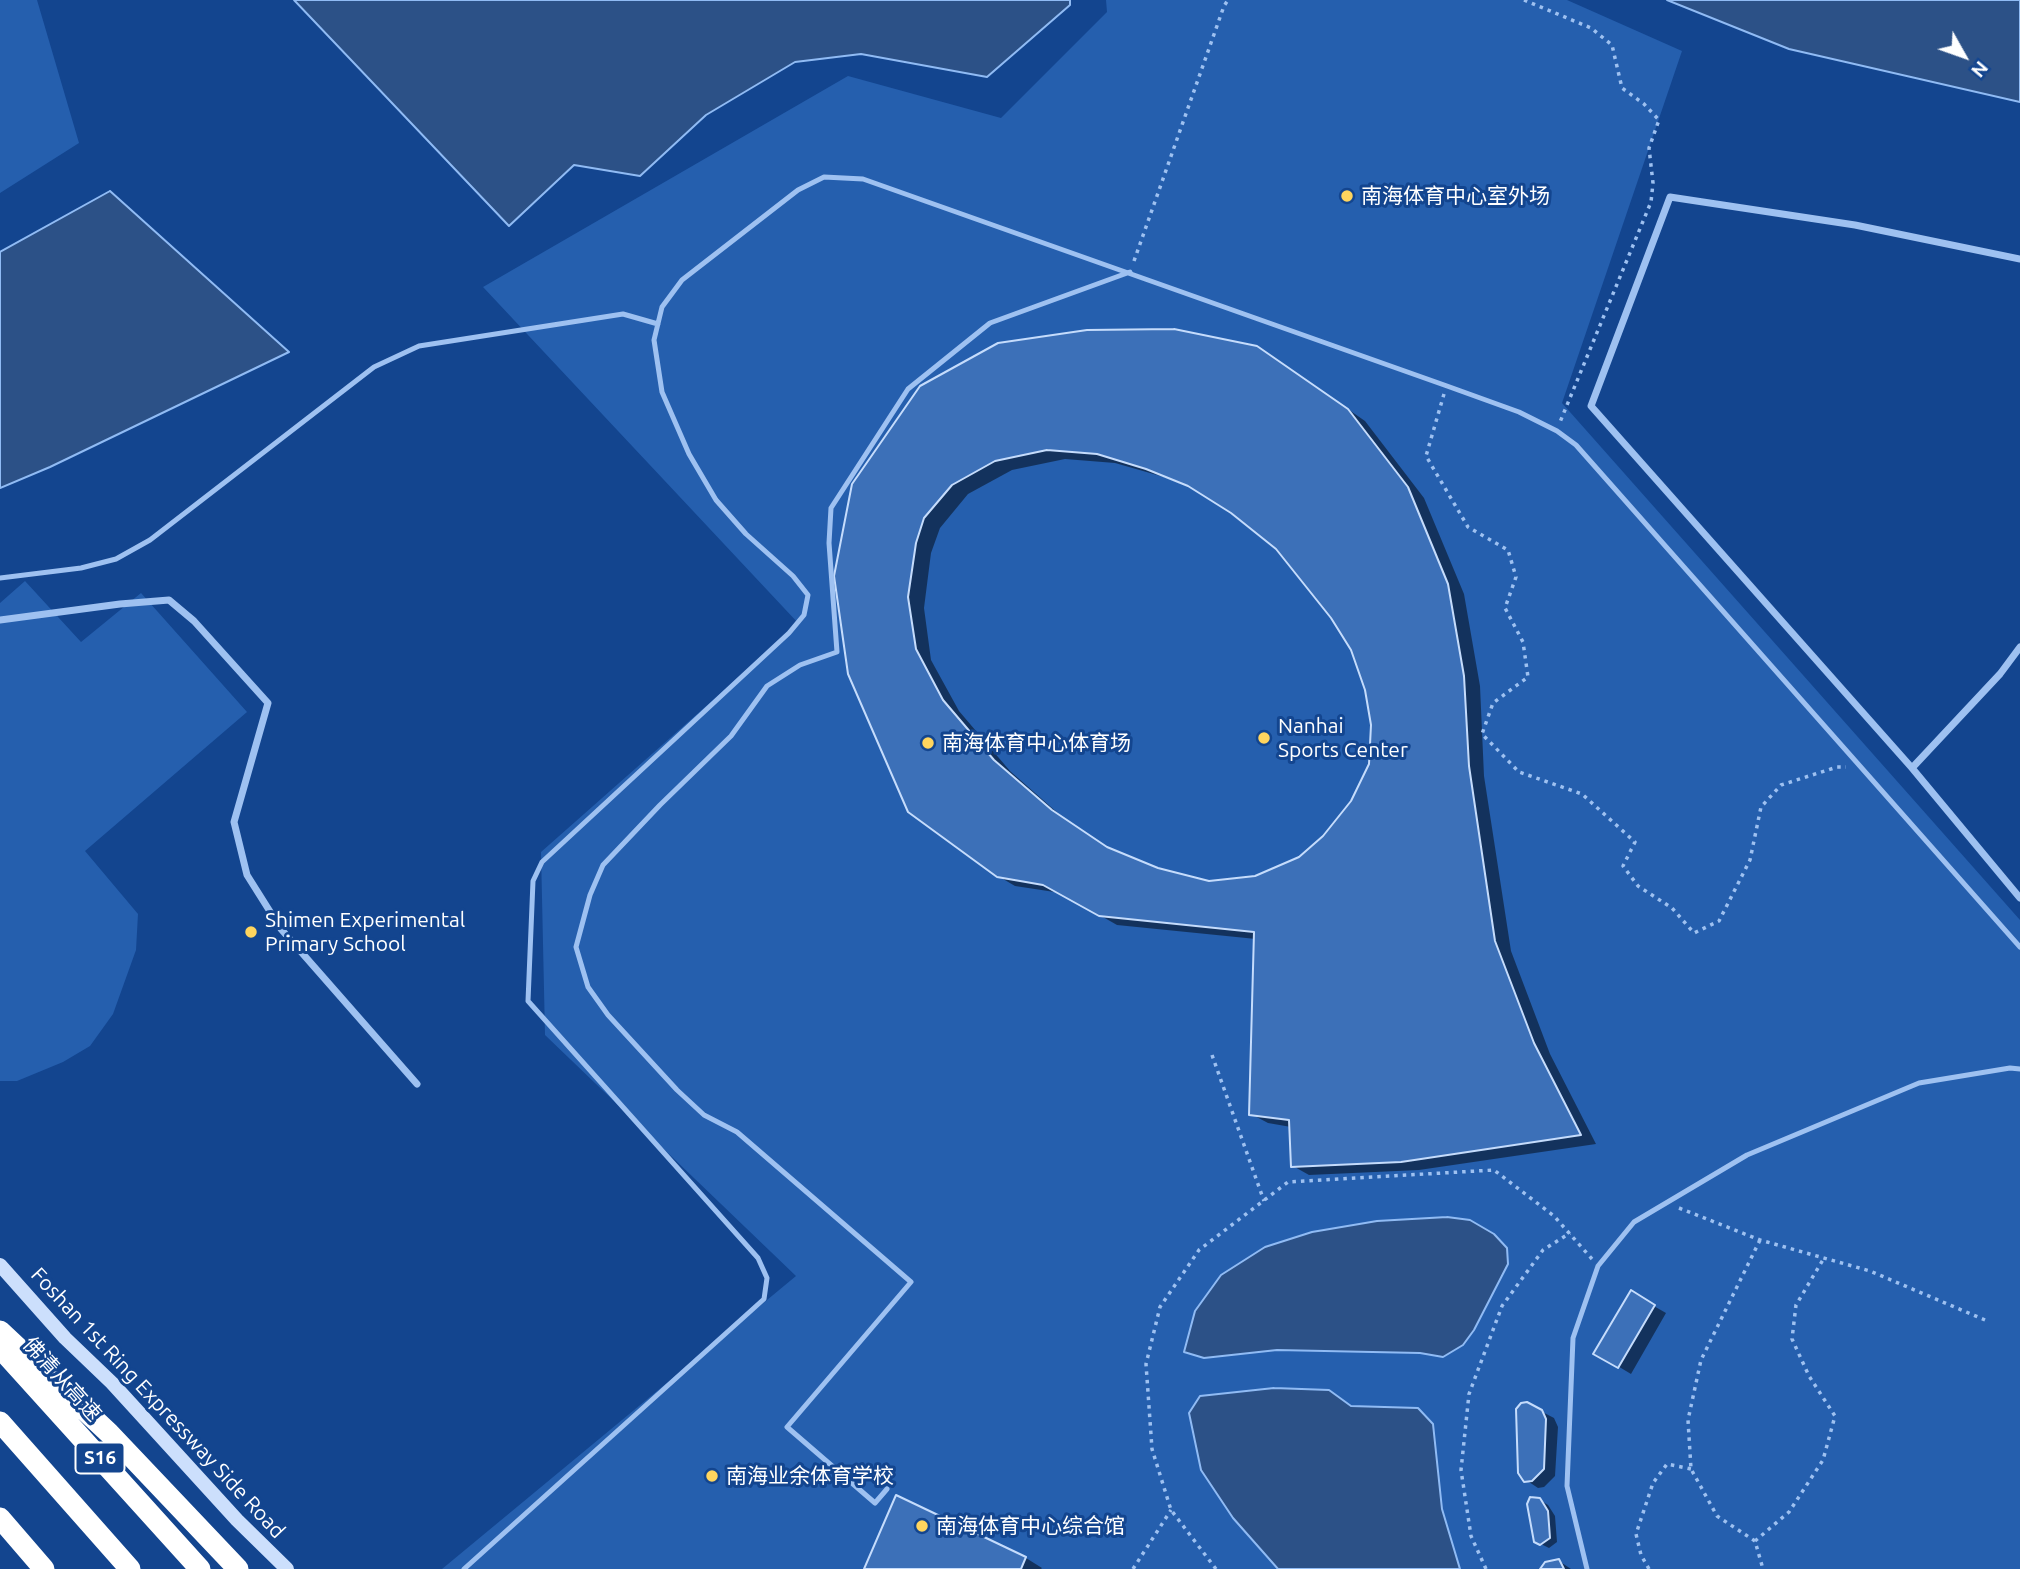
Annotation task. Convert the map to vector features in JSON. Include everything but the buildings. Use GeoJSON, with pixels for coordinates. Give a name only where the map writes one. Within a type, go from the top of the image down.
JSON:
{"type":"FeatureCollection","features":[{"type":"Feature","properties":{"kind":"highway"},"geometry":{"type":"LineString","coordinates":[[0,1331],[109,1433],[238,1569]]}},
{"type":"Feature","properties":{"kind":"highway","name":"佛清从高速"},"geometry":{"type":"LineString","coordinates":[[0,1348],[200,1569]]}},
{"type":"Feature","properties":{"kind":"highway","name":"S16"},"geometry":{"type":"LineString","coordinates":[[0,1423],[130,1569]]}},
{"type":"Feature","properties":{"kind":"highway"},"geometry":{"type":"LineString","coordinates":[[0,1518],[44,1569]]}},
{"type":"Feature","properties":{"kind":"main road","name":"Foshan 1st Ring Expressway Side Road"},"geometry":{"type":"LineString","coordinates":[[0,1265],[65,1338],[112,1383],[237,1520],[287,1569]]}},
{"type":"Feature","properties":{"kind":"street"},"geometry":{"type":"LineString","coordinates":[[2020,259],[1855,225],[1670,197],[1591,406],[1912,768],[2020,898]]}},
{"type":"Feature","properties":{"kind":"street"},"geometry":{"type":"LineString","coordinates":[[0,620],[169,600],[203,631],[268,703],[234,822],[247,875],[281,929],[417,1084]]}},
{"type":"Feature","properties":{"kind":"street"},"geometry":{"type":"LineString","coordinates":[[1912,768],[2000,674],[2020,647]]}},
{"type":"Feature","properties":{"kind":"lane"},"geometry":{"type":"LineString","coordinates":[[464,1569],[764,1299],[767,1278],[758,1258],[528,1001],[533,881],[541,862],[789,633],[804,615],[807,594],[793,576],[746,534],[716,499],[689,454],[662,392],[654,340],[662,307],[682,279],[798,190],[824,177],[863,179],[1519,412],[1557,431],[1576,445],[2020,947]]}},
{"type":"Feature","properties":{"kind":"lane"},"geometry":{"type":"LineString","coordinates":[[887,1489],[875,1503],[787,1427],[911,1282],[737,1132],[705,1115],[677,1090],[608,1015],[588,988],[576,947],[590,895],[603,865],[731,736],[768,686],[800,665],[837,652],[829,543],[831,508],[908,389],[990,323],[1130,272]]}},
{"type":"Feature","properties":{"kind":"lane"},"geometry":{"type":"LineString","coordinates":[[0,578],[81,568],[116,559],[150,540],[374,366],[419,346],[623,314],[658,324]]}},
{"type":"Feature","properties":{"kind":"lane"},"geometry":{"type":"LineString","coordinates":[[1587,1569],[1567,1486],[1573,1338],[1598,1266],[1634,1222],[1747,1155],[1919,1083],[2010,1068],[2020,1069]]}},
{"type":"Feature","properties":{"kind":"path"},"geometry":{"type":"LineString","coordinates":[[1130,272],[1228,0]]}},
{"type":"Feature","properties":{"kind":"path"},"geometry":{"type":"LineString","coordinates":[[1524,0],[1591,28],[1612,44],[1622,88],[1644,104],[1659,120],[1649,148],[1653,183],[1651,202],[1557,431]]}},
{"type":"Feature","properties":{"kind":"path"},"geometry":{"type":"LineString","coordinates":[[1447,386],[1426,456],[1468,527],[1508,550],[1516,577],[1505,608],[1523,642],[1528,677],[1493,703],[1482,734],[1519,772],[1582,794],[1635,842],[1623,866],[1639,886],[1672,908],[1694,933],[1719,921],[1750,860],[1761,807],[1781,785],[1838,767],[1860,766]]}},
{"type":"Feature","properties":{"kind":"path"},"geometry":{"type":"LineString","coordinates":[[1212,1055],[1264,1201]]}},
{"type":"Feature","properties":{"kind":"path"},"geometry":{"type":"LineString","coordinates":[[1216,1569],[1171,1510],[1152,1449],[1146,1364],[1160,1307],[1199,1250],[1288,1182],[1494,1170],[1555,1216],[1598,1266]]}},
{"type":"Feature","properties":{"kind":"path"},"geometry":{"type":"LineString","coordinates":[[1667,1203],[1760,1240],[1871,1271],[1985,1320]]}},
{"type":"Feature","properties":{"kind":"path"},"geometry":{"type":"LineString","coordinates":[[1486,1569],[1471,1536],[1461,1470],[1469,1394],[1503,1306],[1543,1250],[1570,1233]]}},
{"type":"Feature","properties":{"kind":"path"},"geometry":{"type":"LineString","coordinates":[[1760,1240],[1701,1360],[1688,1420],[1691,1469],[1717,1516],[1755,1541],[1763,1569]]}},
{"type":"Feature","properties":{"kind":"path"},"geometry":{"type":"LineString","coordinates":[[1755,1541],[1789,1512],[1823,1460],[1835,1416],[1809,1376],[1793,1339],[1796,1305],[1824,1258]]}},
{"type":"Feature","properties":{"kind":"path"},"geometry":{"type":"LineString","coordinates":[[1649,1569],[1641,1555],[1636,1534],[1653,1483],[1667,1464],[1691,1469]]}},
{"type":"Feature","properties":{"kind":"path"},"geometry":{"type":"LineString","coordinates":[[1133,1569],[1171,1510]]}},
{"type":"Feature","properties":{"kind":"shaded area"},"geometry":{"type":"Polygon","coordinates":[[[0,0],[37,0],[79,143],[0,193],[0,0]]]}},
{"type":"Feature","properties":{"kind":"shaded area"},"geometry":{"type":"Polygon","coordinates":[[[294,0],[1070,0],[1070,5],[987,77],[861,54],[795,62],[706,115],[640,176],[574,165],[509,226],[294,0]]]}},
{"type":"Feature","properties":{"kind":"shaded area","name":"Nanhai Sports Center"},"geometry":{"type":"Polygon","coordinates":[[[1106,0],[1567,0],[1682,51],[1562,403],[2020,920],[2020,1569],[442,1569],[796,1276],[545,1035],[541,852],[799,624],[483,287],[848,76],[1001,118],[1107,12],[1106,0]]]}},
{"type":"Feature","properties":{"kind":"shaded area"},"geometry":{"type":"Polygon","coordinates":[[[1667,0],[2020,0],[2020,102],[1789,49],[1667,0]]]}},
{"type":"Feature","properties":{"kind":"shaded area"},"geometry":{"type":"Polygon","coordinates":[[[110,191],[289,352],[50,467],[0,488],[0,252],[110,191]]]}},
{"type":"Feature","properties":{"kind":"shaded area"},"geometry":{"type":"Polygon","coordinates":[[[25,581],[81,642],[141,593],[247,712],[85,851],[138,914],[136,950],[113,1014],[90,1046],[63,1062],[17,1081],[0,1081],[0,603],[25,581]]]}},
{"type":"Feature","properties":{"kind":"shaded area"},"geometry":{"type":"Polygon","coordinates":[[[1447,1217],[1470,1220],[1494,1234],[1507,1248],[1508,1264],[1474,1330],[1463,1345],[1443,1357],[1420,1353],[1277,1350],[1204,1358],[1184,1352],[1195,1311],[1221,1275],[1265,1247],[1312,1232],[1377,1221],[1447,1217]]]}},
{"type":"Feature","properties":{"kind":"shaded area"},"geometry":{"type":"Polygon","coordinates":[[[1274,1388],[1329,1390],[1351,1406],[1418,1408],[1433,1424],[1442,1509],[1460,1569],[1278,1569],[1233,1518],[1201,1470],[1189,1413],[1200,1396],[1274,1388]]]}},
{"type":"Feature","properties":{"kind":"place","name":"南海体育中心室外场"},"geometry":{"type":"Point","coordinates":[1347,196]}},
{"type":"Feature","properties":{"kind":"place","name":"Nanhai Sports Center"},"geometry":{"type":"Point","coordinates":[1264,738]}},
{"type":"Feature","properties":{"kind":"place","name":"南海体育中心体育场"},"geometry":{"type":"Point","coordinates":[928,743]}},
{"type":"Feature","properties":{"kind":"place","name":"Shimen Experimental Primary School"},"geometry":{"type":"Point","coordinates":[251,932]}},
{"type":"Feature","properties":{"kind":"place","name":"南海业余体育学校"},"geometry":{"type":"Point","coordinates":[712,1476]}},
{"type":"Feature","properties":{"kind":"place","name":"南海体育中心综合馆"},"geometry":{"type":"Point","coordinates":[922,1526]}}]}
